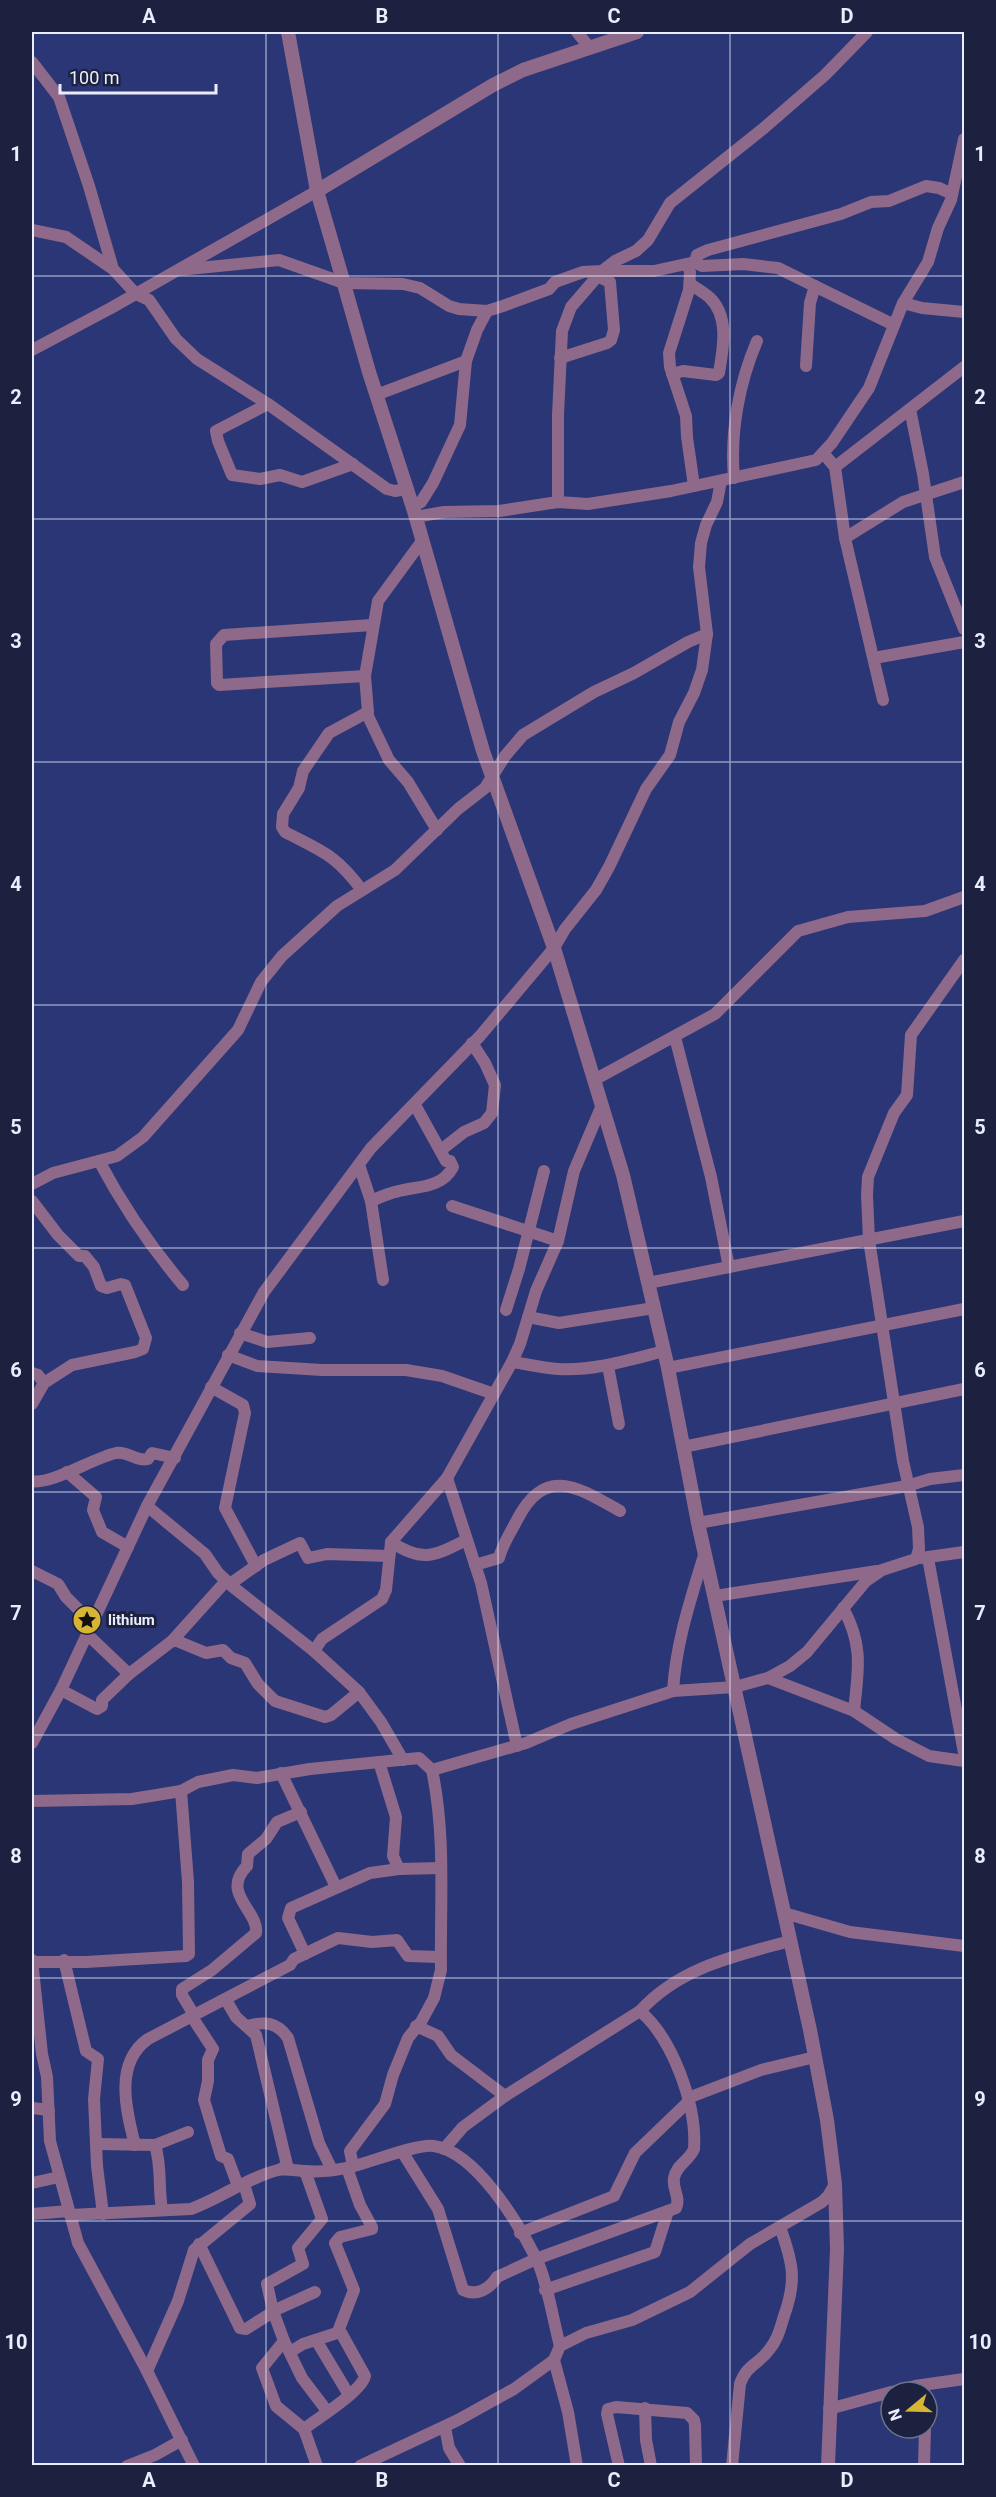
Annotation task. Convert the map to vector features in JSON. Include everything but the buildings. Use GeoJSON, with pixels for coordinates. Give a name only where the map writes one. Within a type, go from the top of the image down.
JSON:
{"type":"FeatureCollection","features":[{"type":"Feature","properties":{"kind":"street"},"geometry":{"type":"LineString","coordinates":[[288,32],[317,191],[376,395],[407,489],[493,778],[554,948],[623,1175],[668,1368],[698,1523],[827,2120],[835,2184],[836,2310],[829,2409],[828,2466]]}},
{"type":"Feature","properties":{"kind":"street"},"geometry":{"type":"LineString","coordinates":[[577,32],[589,47]]}},
{"type":"Feature","properties":{"kind":"street"},"geometry":{"type":"LineString","coordinates":[[33,345],[136,294],[317,191],[493,85],[523,70],[637,32]]}},
{"type":"Feature","properties":{"kind":"street"},"geometry":{"type":"LineString","coordinates":[[558,502],[560,358],[562,331],[571,307],[600,274],[642,246],[670,203],[764,128],[825,75],[867,32]]}},
{"type":"Feature","properties":{"kind":"street"},"geometry":{"type":"LineString","coordinates":[[32,63],[59,97],[89,186],[113,269]]}},
{"type":"Feature","properties":{"kind":"street"},"geometry":{"type":"LineString","coordinates":[[414,512],[499,511],[558,502],[588,504],[721,481],[756,471],[810,462],[824,454],[870,388],[903,303],[928,262],[938,228],[952,194],[964,139]]}},
{"type":"Feature","properties":{"kind":"street"},"geometry":{"type":"LineString","coordinates":[[694,486],[686,416],[672,374],[669,353],[690,284],[691,263],[698,255],[708,250],[841,214],[871,202],[889,201],[926,186],[939,188],[952,194]]}},
{"type":"Feature","properties":{"kind":"street"},"geometry":{"type":"LineString","coordinates":[[32,230],[66,237],[113,269],[136,294],[149,300],[176,339],[197,359],[268,404],[387,489],[401,491],[407,489]]}},
{"type":"Feature","properties":{"kind":"street"},"geometry":{"type":"LineString","coordinates":[[178,270],[279,260],[344,284],[403,284],[420,288],[449,306],[487,311],[549,289],[555,282],[583,272],[600,274],[654,271],[691,263],[702,266],[771,266],[861,306],[894,325]]}},
{"type":"Feature","properties":{"kind":"street"},"geometry":{"type":"LineString","coordinates":[[560,358],[607,343],[613,335],[610,282],[600,274]]}},
{"type":"Feature","properties":{"kind":"street"},"geometry":{"type":"LineString","coordinates":[[672,374],[683,371],[716,375],[719,373],[725,332],[716,306],[710,297],[690,284]]}},
{"type":"Feature","properties":{"kind":"street"},"geometry":{"type":"LineString","coordinates":[[806,366],[810,303],[815,286]]}},
{"type":"Feature","properties":{"kind":"street"},"geometry":{"type":"LineString","coordinates":[[903,303],[922,308],[964,312]]}},
{"type":"Feature","properties":{"kind":"street"},"geometry":{"type":"LineString","coordinates":[[414,512],[433,483],[461,423],[465,361],[487,311]]}},
{"type":"Feature","properties":{"kind":"street"},"geometry":{"type":"LineString","coordinates":[[734,478],[733,459],[742,382],[757,341]]}},
{"type":"Feature","properties":{"kind":"street"},"geometry":{"type":"LineString","coordinates":[[376,395],[465,361]]}},
{"type":"Feature","properties":{"kind":"street"},"geometry":{"type":"LineString","coordinates":[[835,467],[964,367]]}},
{"type":"Feature","properties":{"kind":"street"},"geometry":{"type":"LineString","coordinates":[[268,404],[216,431],[232,475],[264,479],[280,475],[302,482],[353,464]]}},
{"type":"Feature","properties":{"kind":"street"},"geometry":{"type":"LineString","coordinates":[[910,409],[935,557],[964,629]]}},
{"type":"Feature","properties":{"kind":"street"},"geometry":{"type":"LineString","coordinates":[[824,454],[835,467],[844,538],[883,700]]}},
{"type":"Feature","properties":{"kind":"street"},"geometry":{"type":"LineString","coordinates":[[32,1743],[88,1635],[147,1506],[264,1292],[359,1165],[392,1125],[415,1105],[472,1044],[554,948],[565,929],[596,890],[621,844],[646,789],[670,755],[679,722],[694,693],[702,670],[707,634],[699,567],[701,543],[706,525],[717,502],[721,481]]}},
{"type":"Feature","properties":{"kind":"street"},"geometry":{"type":"LineString","coordinates":[[844,538],[891,508],[964,482]]}},
{"type":"Feature","properties":{"kind":"street"},"geometry":{"type":"LineString","coordinates":[[422,541],[379,597],[372,625],[365,676],[369,710],[367,714],[389,760],[408,782],[437,830]]}},
{"type":"Feature","properties":{"kind":"street"},"geometry":{"type":"LineString","coordinates":[[365,676],[219,685],[217,683],[216,644],[224,635],[372,625]]}},
{"type":"Feature","properties":{"kind":"street"},"geometry":{"type":"LineString","coordinates":[[32,1184],[53,1173],[117,1156],[143,1137],[238,1030],[261,982],[276,962],[337,906],[395,870],[493,778],[506,756],[523,735],[594,692],[634,673],[697,637],[707,634]]}},
{"type":"Feature","properties":{"kind":"street"},"geometry":{"type":"LineString","coordinates":[[874,658],[964,642]]}},
{"type":"Feature","properties":{"kind":"street"},"geometry":{"type":"LineString","coordinates":[[362,890],[338,861],[321,849],[285,832],[282,823],[283,814],[298,788],[303,771],[329,733],[367,714]]}},
{"type":"Feature","properties":{"kind":"street"},"geometry":{"type":"LineString","coordinates":[[594,1080],[715,1014],[798,931],[848,917],[925,911],[964,897]]}},
{"type":"Feature","properties":{"kind":"street"},"geometry":{"type":"LineString","coordinates":[[964,960],[911,1035],[907,1095],[894,1113],[868,1177],[869,1240],[907,1486],[918,1527],[919,1549],[964,1753]]}},
{"type":"Feature","properties":{"kind":"street"},"geometry":{"type":"LineString","coordinates":[[675,1037],[711,1177],[729,1267]]}},
{"type":"Feature","properties":{"kind":"street"},"geometry":{"type":"LineString","coordinates":[[441,1150],[464,1132],[484,1123],[492,1113],[494,1082],[472,1044]]}},
{"type":"Feature","properties":{"kind":"street"},"geometry":{"type":"LineString","coordinates":[[371,1201],[396,1191],[420,1188],[441,1181],[453,1167],[415,1105]]}},
{"type":"Feature","properties":{"kind":"street"},"geometry":{"type":"LineString","coordinates":[[314,1650],[322,1639],[382,1599],[386,1590],[391,1542],[447,1478],[512,1362],[536,1291],[558,1241],[574,1171],[602,1105]]}},
{"type":"Feature","properties":{"kind":"street"},"geometry":{"type":"LineString","coordinates":[[99,1161],[122,1204],[183,1285]]}},
{"type":"Feature","properties":{"kind":"street"},"geometry":{"type":"LineString","coordinates":[[359,1165],[371,1201],[380,1244],[383,1280]]}},
{"type":"Feature","properties":{"kind":"street"},"geometry":{"type":"LineString","coordinates":[[506,1310],[544,1171]]}},
{"type":"Feature","properties":{"kind":"street"},"geometry":{"type":"LineString","coordinates":[[32,1201],[58,1235],[79,1256],[85,1256],[93,1264],[101,1286],[107,1288],[124,1285],[146,1344],[144,1349],[135,1352],[72,1365],[44,1383],[32,1404]]}},
{"type":"Feature","properties":{"kind":"street"},"geometry":{"type":"LineString","coordinates":[[452,1206],[558,1241]]}},
{"type":"Feature","properties":{"kind":"street"},"geometry":{"type":"LineString","coordinates":[[648,1282],[964,1221]]}},
{"type":"Feature","properties":{"kind":"street"},"geometry":{"type":"LineString","coordinates":[[528,1317],[559,1323],[654,1308]]}},
{"type":"Feature","properties":{"kind":"street"},"geometry":{"type":"LineString","coordinates":[[668,1368],[964,1310]]}},
{"type":"Feature","properties":{"kind":"street"},"geometry":{"type":"LineString","coordinates":[[240,1333],[267,1342],[310,1338]]}},
{"type":"Feature","properties":{"kind":"street"},"geometry":{"type":"LineString","coordinates":[[512,1362],[557,1369],[608,1366],[664,1352]]}},
{"type":"Feature","properties":{"kind":"street"},"geometry":{"type":"LineString","coordinates":[[228,1355],[257,1366],[322,1371],[406,1370],[442,1376],[494,1394]]}},
{"type":"Feature","properties":{"kind":"street"},"geometry":{"type":"LineString","coordinates":[[608,1366],[619,1424]]}},
{"type":"Feature","properties":{"kind":"street"},"geometry":{"type":"LineString","coordinates":[[32,1373],[38,1375],[44,1383]]}},
{"type":"Feature","properties":{"kind":"street"},"geometry":{"type":"LineString","coordinates":[[212,1387],[243,1405],[245,1413],[225,1508],[256,1566]]}},
{"type":"Feature","properties":{"kind":"street"},"geometry":{"type":"LineString","coordinates":[[683,1447],[964,1389]]}},
{"type":"Feature","properties":{"kind":"street"},"geometry":{"type":"LineString","coordinates":[[32,1481],[51,1479],[119,1453],[142,1460],[148,1460],[152,1453],[175,1458]]}},
{"type":"Feature","properties":{"kind":"street"},"geometry":{"type":"LineString","coordinates":[[67,1472],[96,1497],[93,1510],[102,1532],[128,1547]]}},
{"type":"Feature","properties":{"kind":"street"},"geometry":{"type":"LineString","coordinates":[[698,1523],[907,1486],[930,1479],[964,1475]]}},
{"type":"Feature","properties":{"kind":"street"},"geometry":{"type":"LineString","coordinates":[[447,1478],[481,1583],[517,1746]]}},
{"type":"Feature","properties":{"kind":"street"},"geometry":{"type":"LineString","coordinates":[[475,1565],[496,1560],[499,1557],[502,1546],[526,1503],[536,1492],[546,1488],[577,1487],[620,1511]]}},
{"type":"Feature","properties":{"kind":"street"},"geometry":{"type":"LineString","coordinates":[[147,1506],[205,1554],[228,1583],[314,1650],[358,1692],[381,1722],[403,1760]]}},
{"type":"Feature","properties":{"kind":"street"},"geometry":{"type":"LineString","coordinates":[[391,1542],[419,1556],[434,1555],[466,1540]]}},
{"type":"Feature","properties":{"kind":"street"},"geometry":{"type":"LineString","coordinates":[[61,1690],[97,1710],[102,1706],[102,1700],[129,1674],[172,1641],[228,1583],[278,1552],[302,1543],[308,1558],[327,1554],[388,1556]]}},
{"type":"Feature","properties":{"kind":"street"},"geometry":{"type":"LineString","coordinates":[[673,1691],[678,1640],[683,1633],[687,1608],[705,1552]]}},
{"type":"Feature","properties":{"kind":"street"},"geometry":{"type":"LineString","coordinates":[[715,1596],[882,1570],[922,1558],[964,1552]]}},
{"type":"Feature","properties":{"kind":"street"},"geometry":{"type":"LineString","coordinates":[[432,1770],[517,1746],[571,1724],[673,1691],[735,1687],[768,1678],[790,1666],[807,1652],[866,1581],[882,1570]]}},
{"type":"Feature","properties":{"kind":"street"},"geometry":{"type":"LineString","coordinates":[[32,1571],[58,1584],[66,1597],[95,1620]]}},
{"type":"Feature","properties":{"kind":"street"},"geometry":{"type":"LineString","coordinates":[[843,1608],[853,1626],[859,1654],[854,1712]]}},
{"type":"Feature","properties":{"kind":"street"},"geometry":{"type":"LineString","coordinates":[[88,1635],[129,1674]]}},
{"type":"Feature","properties":{"kind":"street"},"geometry":{"type":"LineString","coordinates":[[172,1641],[206,1653],[223,1650],[231,1658],[245,1663],[258,1684],[275,1701],[325,1717],[331,1715],[358,1692]]}},
{"type":"Feature","properties":{"kind":"street"},"geometry":{"type":"LineString","coordinates":[[768,1678],[854,1712],[896,1739],[929,1756],[964,1761]]}},
{"type":"Feature","properties":{"kind":"street"},"geometry":{"type":"LineString","coordinates":[[32,1801],[132,1799],[181,1791],[198,1782],[233,1775],[258,1778],[281,1773],[419,1758],[432,1770],[441,1823],[441,1970],[434,1998],[408,2037],[393,2075],[385,2104],[350,2151],[350,2167],[360,2205],[372,2229],[340,2236],[335,2243],[354,2292],[340,2324],[340,2332],[365,2376],[364,2381],[349,2395],[304,2429]]}},
{"type":"Feature","properties":{"kind":"street"},"geometry":{"type":"LineString","coordinates":[[379,1762],[396,1817],[393,1856],[399,1869]]}},
{"type":"Feature","properties":{"kind":"street"},"geometry":{"type":"LineString","coordinates":[[281,1773],[336,1887]]}},
{"type":"Feature","properties":{"kind":"street"},"geometry":{"type":"LineString","coordinates":[[181,1791],[188,1882],[189,1954],[86,1962],[32,1961],[37,2055],[47,2078],[50,2141],[69,2213],[82,2251],[195,2466]]}},
{"type":"Feature","properties":{"kind":"street"},"geometry":{"type":"LineString","coordinates":[[147,2371],[178,2301],[190,2258],[199,2244],[250,2205],[228,2159],[220,2156],[204,2101],[208,2081],[208,2060],[214,2050],[193,2016],[182,1995],[182,1989],[212,1970],[256,1932],[256,1926],[240,1898],[239,1879],[247,1866],[248,1854],[266,1839],[277,1822],[301,1812]]}},
{"type":"Feature","properties":{"kind":"street"},"geometry":{"type":"LineString","coordinates":[[305,1954],[290,1923],[289,1910],[370,1873],[399,1869],[441,1868]]}},
{"type":"Feature","properties":{"kind":"street"},"geometry":{"type":"LineString","coordinates":[[784,1913],[850,1932],[964,1946]]}},
{"type":"Feature","properties":{"kind":"street"},"geometry":{"type":"LineString","coordinates":[[135,2145],[126,2101],[126,2071],[143,2043],[290,1965],[294,1959],[338,1938],[372,1942],[397,1940],[408,1956],[440,1957]]}},
{"type":"Feature","properties":{"kind":"street"},"geometry":{"type":"LineString","coordinates":[[444,2149],[463,2127],[505,2096],[640,2011],[657,1993],[699,1969],[790,1941]]}},
{"type":"Feature","properties":{"kind":"street"},"geometry":{"type":"LineString","coordinates":[[64,1960],[86,2051],[98,2059],[94,2099],[98,2144],[97,2166],[103,2214]]}},
{"type":"Feature","properties":{"kind":"street"},"geometry":{"type":"LineString","coordinates":[[32,2214],[103,2214],[191,2209],[287,2165],[256,2035],[236,2017],[226,2000]]}},
{"type":"Feature","properties":{"kind":"street"},"geometry":{"type":"LineString","coordinates":[[403,2152],[438,2209],[463,2290],[474,2293],[493,2284],[497,2277],[536,2259],[676,2208],[679,2202],[674,2183],[676,2170],[694,2150],[688,2100],[658,2029],[640,2011]]}},
{"type":"Feature","properties":{"kind":"street"},"geometry":{"type":"LineString","coordinates":[[247,2026],[263,2022],[278,2026],[288,2038],[302,2092],[319,2143],[332,2170]]}},
{"type":"Feature","properties":{"kind":"street"},"geometry":{"type":"LineString","coordinates":[[417,2026],[438,2036],[451,2055],[505,2096]]}},
{"type":"Feature","properties":{"kind":"street"},"geometry":{"type":"LineString","coordinates":[[520,2233],[614,2196],[635,2153],[688,2100],[761,2070],[815,2057]]}},
{"type":"Feature","properties":{"kind":"street"},"geometry":{"type":"LineString","coordinates":[[32,2108],[50,2110]]}},
{"type":"Feature","properties":{"kind":"street"},"geometry":{"type":"LineString","coordinates":[[98,2144],[155,2145],[188,2132]]}},
{"type":"Feature","properties":{"kind":"street"},"geometry":{"type":"LineString","coordinates":[[155,2145],[161,2162],[159,2185],[162,2209]]}},
{"type":"Feature","properties":{"kind":"street"},"geometry":{"type":"LineString","coordinates":[[281,2169],[332,2170],[426,2146],[444,2149],[461,2157],[485,2181],[536,2259],[560,2346],[554,2360],[514,2389],[376,2462],[360,2466]]}},
{"type":"Feature","properties":{"kind":"street"},"geometry":{"type":"LineString","coordinates":[[305,2171],[322,2219],[298,2248],[303,2264],[267,2284],[273,2312],[302,2378],[327,2411]]}},
{"type":"Feature","properties":{"kind":"street"},"geometry":{"type":"LineString","coordinates":[[32,2183],[59,2177]]}},
{"type":"Feature","properties":{"kind":"street"},"geometry":{"type":"LineString","coordinates":[[560,2346],[586,2333],[632,2320],[678,2299],[701,2284],[750,2244],[822,2202],[835,2184]]}},
{"type":"Feature","properties":{"kind":"street"},"geometry":{"type":"LineString","coordinates":[[545,2290],[655,2252],[668,2211]]}},
{"type":"Feature","properties":{"kind":"street"},"geometry":{"type":"LineString","coordinates":[[732,2466],[740,2384],[745,2371],[768,2352],[778,2338],[792,2293],[790,2259],[780,2227]]}},
{"type":"Feature","properties":{"kind":"street"},"geometry":{"type":"LineString","coordinates":[[199,2244],[240,2328],[246,2329],[273,2312],[315,2292]]}},
{"type":"Feature","properties":{"kind":"street"},"geometry":{"type":"LineString","coordinates":[[316,2466],[304,2429],[276,2406],[262,2368],[287,2346],[340,2332]]}},
{"type":"Feature","properties":{"kind":"street"},"geometry":{"type":"LineString","coordinates":[[316,2340],[349,2395]]}},
{"type":"Feature","properties":{"kind":"street"},"geometry":{"type":"LineString","coordinates":[[554,2360],[568,2412],[577,2466]]}},
{"type":"Feature","properties":{"kind":"street"},"geometry":{"type":"LineString","coordinates":[[939,2384],[964,2379]]}},
{"type":"Feature","properties":{"kind":"street"},"geometry":{"type":"LineString","coordinates":[[829,2409],[879,2396]]}},
{"type":"Feature","properties":{"kind":"street"},"geometry":{"type":"LineString","coordinates":[[619,2466],[607,2410],[616,2407],[681,2411],[691,2416],[695,2425],[696,2466]]}},
{"type":"Feature","properties":{"kind":"street"},"geometry":{"type":"LineString","coordinates":[[645,2408],[646,2440],[651,2466]]}},
{"type":"Feature","properties":{"kind":"street"},"geometry":{"type":"LineString","coordinates":[[445,2427],[449,2448],[460,2466]]}},
{"type":"Feature","properties":{"kind":"street"},"geometry":{"type":"LineString","coordinates":[[127,2466],[155,2455],[182,2440]]}},
{"type":"Feature","properties":{"kind":"street"},"geometry":{"type":"LineString","coordinates":[[924,2466],[925,2440]]}},
{"type":"Feature","properties":{"kind":"place","name":"lithium"},"geometry":{"type":"Point","coordinates":[87,1620]}}]}
